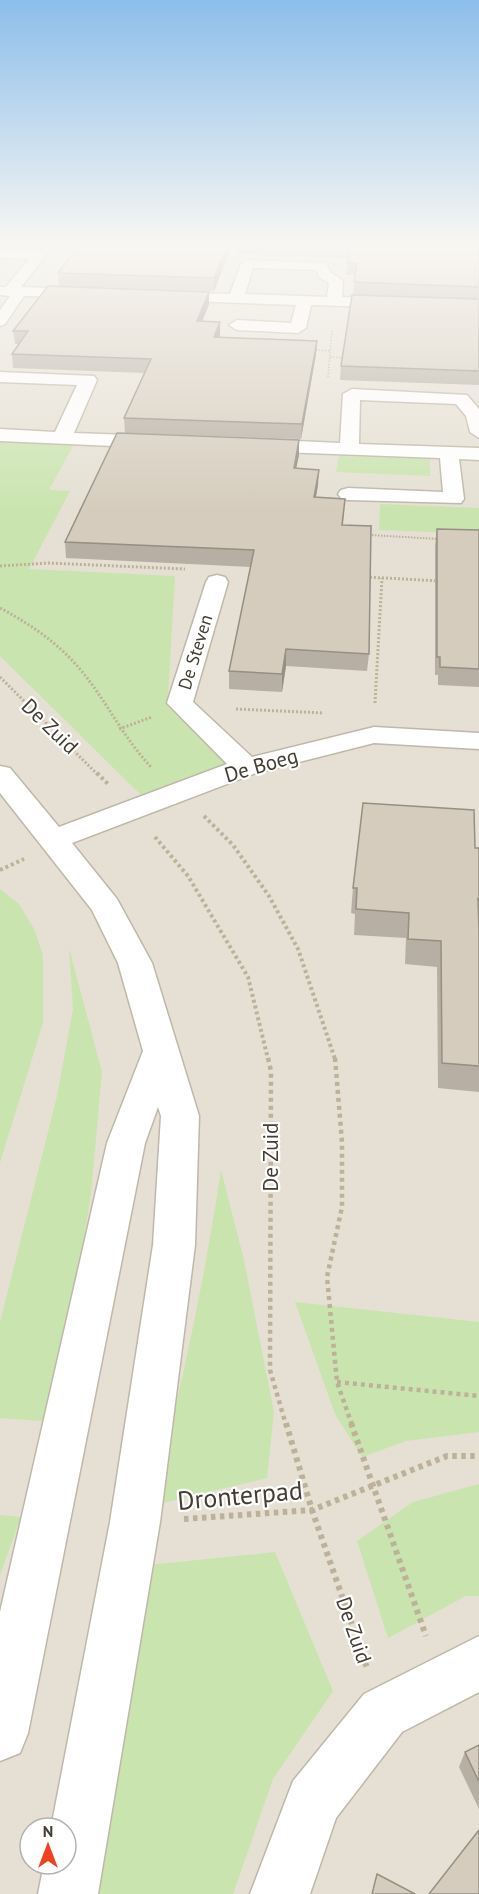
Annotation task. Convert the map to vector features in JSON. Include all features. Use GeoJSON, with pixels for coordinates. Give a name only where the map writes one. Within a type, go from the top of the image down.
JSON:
{"type":"FeatureCollection","features":[{"type":"Feature","properties":{"kind":"street"},"geometry":{"type":"LineString","coordinates":[[0,377],[88,380],[62,438]]}},
{"type":"Feature","properties":{"kind":"street"},"geometry":{"type":"LineString","coordinates":[[349,449],[352,394],[461,399],[474,415],[479,432]]}},
{"type":"Feature","properties":{"kind":"street"},"geometry":{"type":"LineString","coordinates":[[0,435],[179,442]]}},
{"type":"Feature","properties":{"kind":"street"},"geometry":{"type":"LineString","coordinates":[[237,445],[479,454]]}},
{"type":"Feature","properties":{"kind":"street"},"geometry":{"type":"LineString","coordinates":[[348,494],[454,499],[449,454]]}},
{"type":"Feature","properties":{"kind":"street","name":"De Steven"},"geometry":{"type":"LineString","coordinates":[[217,582],[180,703],[246,767]]}},
{"type":"Feature","properties":{"kind":"street","name":"De Boeg"},"geometry":{"type":"LineString","coordinates":[[53,840],[246,767],[374,725],[479,741]]}},
{"type":"Feature","properties":{"kind":"street"},"geometry":{"type":"LineString","coordinates":[[0,774],[106,906],[130,953],[180,1116],[174,1245],[135,1522],[68,1894]]}},
{"type":"Feature","properties":{"kind":"street"},"geometry":{"type":"LineString","coordinates":[[0,1733],[126,1143],[160,1053]]}},
{"type":"Feature","properties":{"kind":"street"},"geometry":{"type":"LineString","coordinates":[[280,1894],[313,1801],[383,1713],[461,1673]]}},
{"type":"Feature","properties":{"kind":"path"},"geometry":{"type":"LineString","coordinates":[[330,357],[353,358]]}},
{"type":"Feature","properties":{"kind":"path"},"geometry":{"type":"LineString","coordinates":[[119,729],[184,707],[374,725],[382,578]]}},
{"type":"Feature","properties":{"kind":"path"},"geometry":{"type":"LineString","coordinates":[[0,608],[26,621],[58,647],[84,674],[119,729],[148,764],[232,845],[269,896],[298,949],[335,1057],[342,1142],[342,1207],[327,1277],[337,1382],[373,1486],[461,1673]]}},
{"type":"Feature","properties":{"kind":"path","name":"De Zuid"},"geometry":{"type":"LineString","coordinates":[[0,677],[133,809],[188,876],[248,977],[271,1071],[270,1370],[312,1510],[383,1713]]}},
{"type":"Feature","properties":{"kind":"path"},"geometry":{"type":"LineString","coordinates":[[337,1382],[479,1396]]}},
{"type":"Feature","properties":{"kind":"path","name":"Dronterpad"},"geometry":{"type":"LineString","coordinates":[[135,1522],[312,1510],[447,1456],[479,1456]]}},
{"type":"Feature","properties":{"kind":"shaded area"},"geometry":{"type":"Polygon","coordinates":[[[0,334],[479,334],[479,1894],[0,1894],[0,334]]]}},
{"type":"Feature","properties":{"kind":"green space"},"geometry":{"type":"Polygon","coordinates":[[[0,441],[74,444],[49,490],[70,491],[29,569],[175,576],[168,696],[235,764],[144,798],[0,656],[0,441]]]}},
{"type":"Feature","properties":{"kind":"green space"},"geometry":{"type":"Polygon","coordinates":[[[339,456],[430,459],[430,476],[336,472],[339,456]]]}},
{"type":"Feature","properties":{"kind":"green space"},"geometry":{"type":"Polygon","coordinates":[[[380,504],[479,508],[479,534],[379,530],[380,504]]]}},
{"type":"Feature","properties":{"kind":"green space"},"geometry":{"type":"Polygon","coordinates":[[[0,889],[19,904],[34,929],[43,955],[43,1023],[0,1163],[0,889]]]}},
{"type":"Feature","properties":{"kind":"green space"},"geometry":{"type":"Polygon","coordinates":[[[69,948],[102,1072],[91,1194],[54,1422],[0,1418],[0,1322],[57,1096],[73,1009],[69,948]]]}},
{"type":"Feature","properties":{"kind":"green space"},"geometry":{"type":"Polygon","coordinates":[[[221,1170],[244,1260],[274,1412],[267,1478],[151,1506],[191,1339],[221,1170]]]}},
{"type":"Feature","properties":{"kind":"green space"},"geometry":{"type":"Polygon","coordinates":[[[295,1302],[479,1322],[479,1432],[406,1441],[362,1457],[335,1414],[295,1302]]]}},
{"type":"Feature","properties":{"kind":"green space"},"geometry":{"type":"Polygon","coordinates":[[[479,1484],[479,1596],[466,1596],[388,1638],[357,1541],[413,1502],[479,1484]]]}},
{"type":"Feature","properties":{"kind":"green space"},"geometry":{"type":"Polygon","coordinates":[[[0,1515],[21,1517],[0,1575],[0,1515]]]}},
{"type":"Feature","properties":{"kind":"green space"},"geometry":{"type":"Polygon","coordinates":[[[275,1552],[333,1691],[273,1779],[233,1894],[99,1894],[148,1565],[275,1552]]]}},
{"type":"Feature","properties":{"kind":"building"},"geometry":{"type":"Polygon","coordinates":[[[26,334],[215,334],[214,337],[317,341],[302,424],[124,418],[151,359],[12,354],[26,334]]]}},
{"type":"Feature","properties":{"kind":"building"},"geometry":{"type":"Polygon","coordinates":[[[346,334],[479,334],[479,371],[341,366],[346,334]]]}},
{"type":"Feature","properties":{"kind":"building"},"geometry":{"type":"Polygon","coordinates":[[[117,433],[299,440],[294,468],[319,470],[314,497],[345,499],[342,525],[371,526],[369,654],[286,649],[282,674],[229,671],[254,550],[65,542],[117,433]]]}},
{"type":"Feature","properties":{"kind":"building"},"geometry":{"type":"Polygon","coordinates":[[[437,529],[479,530],[479,669],[440,667],[440,657],[437,657],[437,529]]]}},
{"type":"Feature","properties":{"kind":"building"},"geometry":{"type":"Polygon","coordinates":[[[363,803],[474,810],[475,848],[479,848],[479,1066],[442,1063],[441,941],[408,939],[409,913],[356,909],[357,888],[353,888],[363,803]]]}},
{"type":"Feature","properties":{"kind":"building"},"geometry":{"type":"Polygon","coordinates":[[[479,1745],[479,1782],[465,1752],[479,1745]]]}},
{"type":"Feature","properties":{"kind":"building"},"geometry":{"type":"Polygon","coordinates":[[[479,1830],[479,1894],[429,1894],[479,1830]]]}},
{"type":"Feature","properties":{"kind":"building"},"geometry":{"type":"Polygon","coordinates":[[[377,1874],[415,1894],[372,1894],[377,1874]]]}}]}
